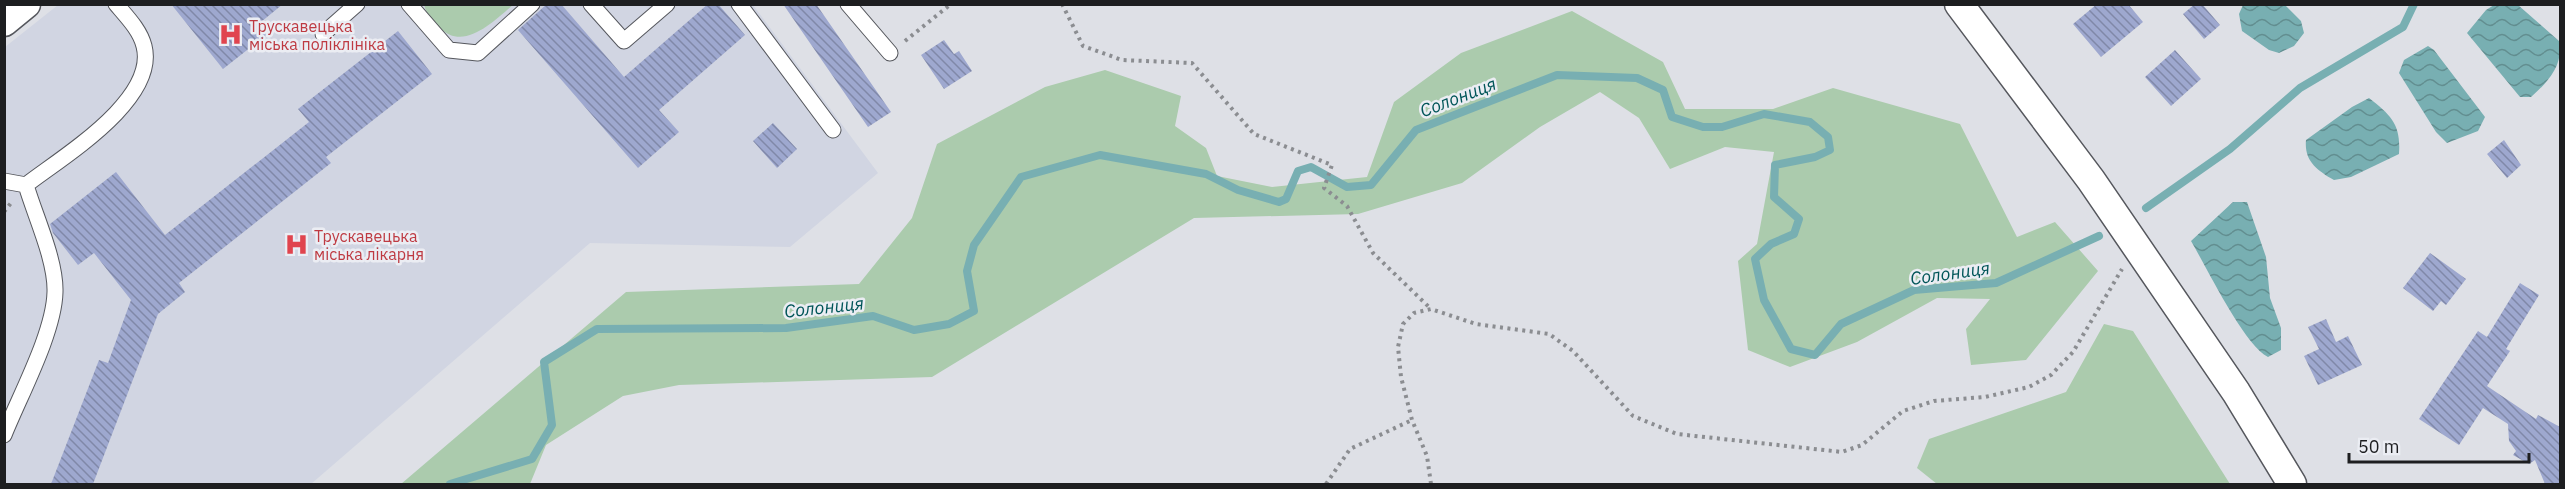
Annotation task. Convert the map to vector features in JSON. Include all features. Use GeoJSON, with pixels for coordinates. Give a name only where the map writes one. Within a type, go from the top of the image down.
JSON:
{"type":"FeatureCollection","features":[{"type":"Feature","properties":{"kind":"street"},"geometry":{"type":"LineString","coordinates":[[4,22],[26,4]]}},
{"type":"Feature","properties":{"kind":"street"},"geometry":{"type":"LineString","coordinates":[[1959,4],[2091,180],[2236,392],[2292,484]]}},
{"type":"Feature","properties":{"kind":"lane"},"geometry":{"type":"LineString","coordinates":[[323,34],[357,4]]}},
{"type":"Feature","properties":{"kind":"lane"},"geometry":{"type":"LineString","coordinates":[[409,4],[448,50],[478,53],[532,4]]}},
{"type":"Feature","properties":{"kind":"lane"},"geometry":{"type":"LineString","coordinates":[[591,4],[624,41],[667,4]]}},
{"type":"Feature","properties":{"kind":"lane"},"geometry":{"type":"LineString","coordinates":[[738,4],[833,130]]}},
{"type":"Feature","properties":{"kind":"lane"},"geometry":{"type":"LineString","coordinates":[[848,4],[890,53]]}},
{"type":"Feature","properties":{"kind":"lane"},"geometry":{"type":"LineString","coordinates":[[26,186],[122,110],[138,84],[147,63],[144,46],[139,32],[117,5]]}},
{"type":"Feature","properties":{"kind":"lane"},"geometry":{"type":"LineString","coordinates":[[4,181],[26,186]]}},
{"type":"Feature","properties":{"kind":"lane"},"geometry":{"type":"LineString","coordinates":[[4,435],[49,326],[55,292],[52,270],[26,186]]}},
{"type":"Feature","properties":{"kind":"path"},"geometry":{"type":"LineString","coordinates":[[890,53],[951,4]]}},
{"type":"Feature","properties":{"kind":"path"},"geometry":{"type":"LineString","coordinates":[[1062,4],[1083,46],[1122,60],[1192,63],[1254,134],[1332,165],[1324,188],[1347,206],[1373,253],[1431,309],[1476,324],[1550,334],[1573,351],[1633,416],[1677,434],[1842,452],[1862,444],[1903,411],[1934,401],[1985,397],[2029,387],[2051,375],[2073,352],[2136,245]]}},
{"type":"Feature","properties":{"kind":"path"},"geometry":{"type":"LineString","coordinates":[[1431,309],[1414,313],[1403,324],[1398,347],[1401,377],[1412,420],[1427,456],[1431,484]]}},
{"type":"Feature","properties":{"kind":"path"},"geometry":{"type":"LineString","coordinates":[[1326,484],[1350,449],[1412,420]]}},
{"type":"Feature","properties":{"kind":"shaded area","name":"Трускавецька міська лікарня"},"geometry":{"type":"Polygon","coordinates":[[[58,5],[753,5],[878,173],[790,247],[590,243],[311,484],[5,484],[5,47],[58,5]]]}},
{"type":"Feature","properties":{"kind":"green space"},"geometry":{"type":"Polygon","coordinates":[[[424,5],[513,5],[478,32],[459,37],[449,35],[440,28],[430,17],[424,5]]]}},
{"type":"Feature","properties":{"kind":"green space"},"geometry":{"type":"Polygon","coordinates":[[[1572,11],[1663,62],[1685,109],[1773,109],[1833,88],[1960,124],[2017,237],[2055,222],[2098,271],[2026,360],[1971,365],[1966,329],[1990,299],[1937,298],[1857,342],[1790,367],[1748,350],[1738,261],[1757,244],[1774,152],[1725,147],[1670,169],[1639,118],[1600,92],[1540,127],[1462,183],[1358,214],[1194,218],[932,377],[679,385],[623,396],[546,445],[530,484],[401,484],[626,292],[859,284],[912,218],[937,144],[1045,87],[1105,70],[1181,96],[1175,126],[1206,148],[1217,176],[1272,187],[1367,177],[1394,102],[1461,53],[1572,11]]]}},
{"type":"Feature","properties":{"kind":"green space"},"geometry":{"type":"Polygon","coordinates":[[[2104,324],[2133,331],[2230,484],[1937,484],[1917,468],[1929,439],[2066,392],[2104,324]]]}},
{"type":"Feature","properties":{"kind":"water"},"geometry":{"type":"Polygon","coordinates":[[[2243,5],[2285,5],[2301,21],[2304,33],[2294,46],[2279,53],[2269,50],[2242,31],[2239,14],[2243,5]]]}},
{"type":"Feature","properties":{"kind":"water"},"geometry":{"type":"Polygon","coordinates":[[[2494,5],[2518,5],[2559,41],[2557,65],[2549,79],[2531,97],[2520,97],[2467,33],[2486,10],[2494,5]]]}},
{"type":"Feature","properties":{"kind":"water"},"geometry":{"type":"Polygon","coordinates":[[[2428,46],[2434,50],[2485,117],[2478,131],[2447,143],[2436,132],[2399,73],[2404,60],[2428,46]]]}},
{"type":"Feature","properties":{"kind":"water"},"geometry":{"type":"Polygon","coordinates":[[[2369,98],[2384,110],[2393,122],[2398,136],[2399,154],[2351,177],[2334,180],[2309,159],[2306,140],[2352,107],[2369,98]]]}},
{"type":"Feature","properties":{"kind":"water"},"geometry":{"type":"Polygon","coordinates":[[[2233,202],[2247,202],[2266,257],[2270,298],[2281,328],[2281,350],[2268,357],[2258,350],[2237,322],[2191,241],[2233,202]]]}},
{"type":"Feature","properties":{"kind":"building","name":"Трускавецька міська поліклініка"},"geometry":{"type":"Polygon","coordinates":[[[171,4],[283,4],[261,22],[270,32],[223,69],[171,4]]]}},
{"type":"Feature","properties":{"kind":"building"},"geometry":{"type":"Polygon","coordinates":[[[547,4],[561,4],[624,77],[708,4],[718,4],[745,35],[659,110],[679,132],[638,168],[518,30],[547,4]]]}},
{"type":"Feature","properties":{"kind":"building"},"geometry":{"type":"Polygon","coordinates":[[[783,4],[816,4],[891,112],[868,127],[783,4]]]}},
{"type":"Feature","properties":{"kind":"building"},"geometry":{"type":"Polygon","coordinates":[[[2097,4],[2128,4],[2143,22],[2101,57],[2073,24],[2097,4]]]}},
{"type":"Feature","properties":{"kind":"building"},"geometry":{"type":"Polygon","coordinates":[[[2195,4],[2202,4],[2220,25],[2204,39],[2183,14],[2195,4]]]}},
{"type":"Feature","properties":{"kind":"building"},"geometry":{"type":"Polygon","coordinates":[[[398,31],[432,74],[326,157],[331,163],[179,283],[185,292],[158,314],[93,484],[51,484],[99,360],[108,363],[131,300],[94,253],[78,265],[53,233],[50,224],[116,172],[165,235],[309,122],[298,109],[398,31]]]}},
{"type":"Feature","properties":{"kind":"building"},"geometry":{"type":"Polygon","coordinates":[[[944,40],[954,54],[959,51],[972,71],[944,89],[921,55],[944,40]]]}},
{"type":"Feature","properties":{"kind":"building"},"geometry":{"type":"Polygon","coordinates":[[[2175,50],[2201,79],[2171,106],[2145,77],[2175,50]]]}},
{"type":"Feature","properties":{"kind":"building"},"geometry":{"type":"Polygon","coordinates":[[[773,123],[797,149],[777,168],[753,141],[773,123]]]}},
{"type":"Feature","properties":{"kind":"building"},"geometry":{"type":"Polygon","coordinates":[[[2504,140],[2521,165],[2507,178],[2487,154],[2504,140]]]}},
{"type":"Feature","properties":{"kind":"building"},"geometry":{"type":"Polygon","coordinates":[[[2430,253],[2466,279],[2446,305],[2441,301],[2433,311],[2403,288],[2430,253]]]}},
{"type":"Feature","properties":{"kind":"building"},"geometry":{"type":"Polygon","coordinates":[[[2520,283],[2539,295],[2506,349],[2510,351],[2487,386],[2536,419],[2538,415],[2560,427],[2560,483],[2545,484],[2535,460],[2529,464],[2513,455],[2516,451],[2509,441],[2508,424],[2483,408],[2459,445],[2419,419],[2478,331],[2487,337],[2520,283]]]}},
{"type":"Feature","properties":{"kind":"building"},"geometry":{"type":"Polygon","coordinates":[[[2326,319],[2336,342],[2348,336],[2362,365],[2318,385],[2304,356],[2319,349],[2308,327],[2326,319]]]}},
{"type":"Feature","properties":{"kind":"waterway","name":"Солониця"},"geometry":{"type":"LineString","coordinates":[[2146,208],[2230,149],[2300,88],[2403,27],[2414,4]]}},
{"type":"Feature","properties":{"kind":"waterway","name":"Солониця"},"geometry":{"type":"LineString","coordinates":[[450,484],[532,459],[552,425],[544,362],[597,329],[786,328],[873,316],[914,330],[949,324],[974,311],[967,271],[974,245],[1021,177],[1100,155],[1206,174],[1238,190],[1279,202],[1286,199],[1298,171],[1311,167],[1347,187],[1371,185],[1416,130],[1557,75],[1637,78],[1663,90],[1672,117],[1703,127],[1722,127],[1764,114],[1810,122],[1828,137],[1830,150],[1815,157],[1775,165],[1774,197],[1799,219],[1794,234],[1771,244],[1755,259],[1764,300],[1791,349],[1815,355],[1841,324],[1914,290],[1996,283],[2099,236]]}},
{"type":"Feature","properties":{"kind":"place","name":"Трускавецька міська поліклініка"},"geometry":{"type":"Point","coordinates":[231,35]}},
{"type":"Feature","properties":{"kind":"place","name":"Трускавецька міська лікарня"},"geometry":{"type":"Point","coordinates":[296,245]}}]}
